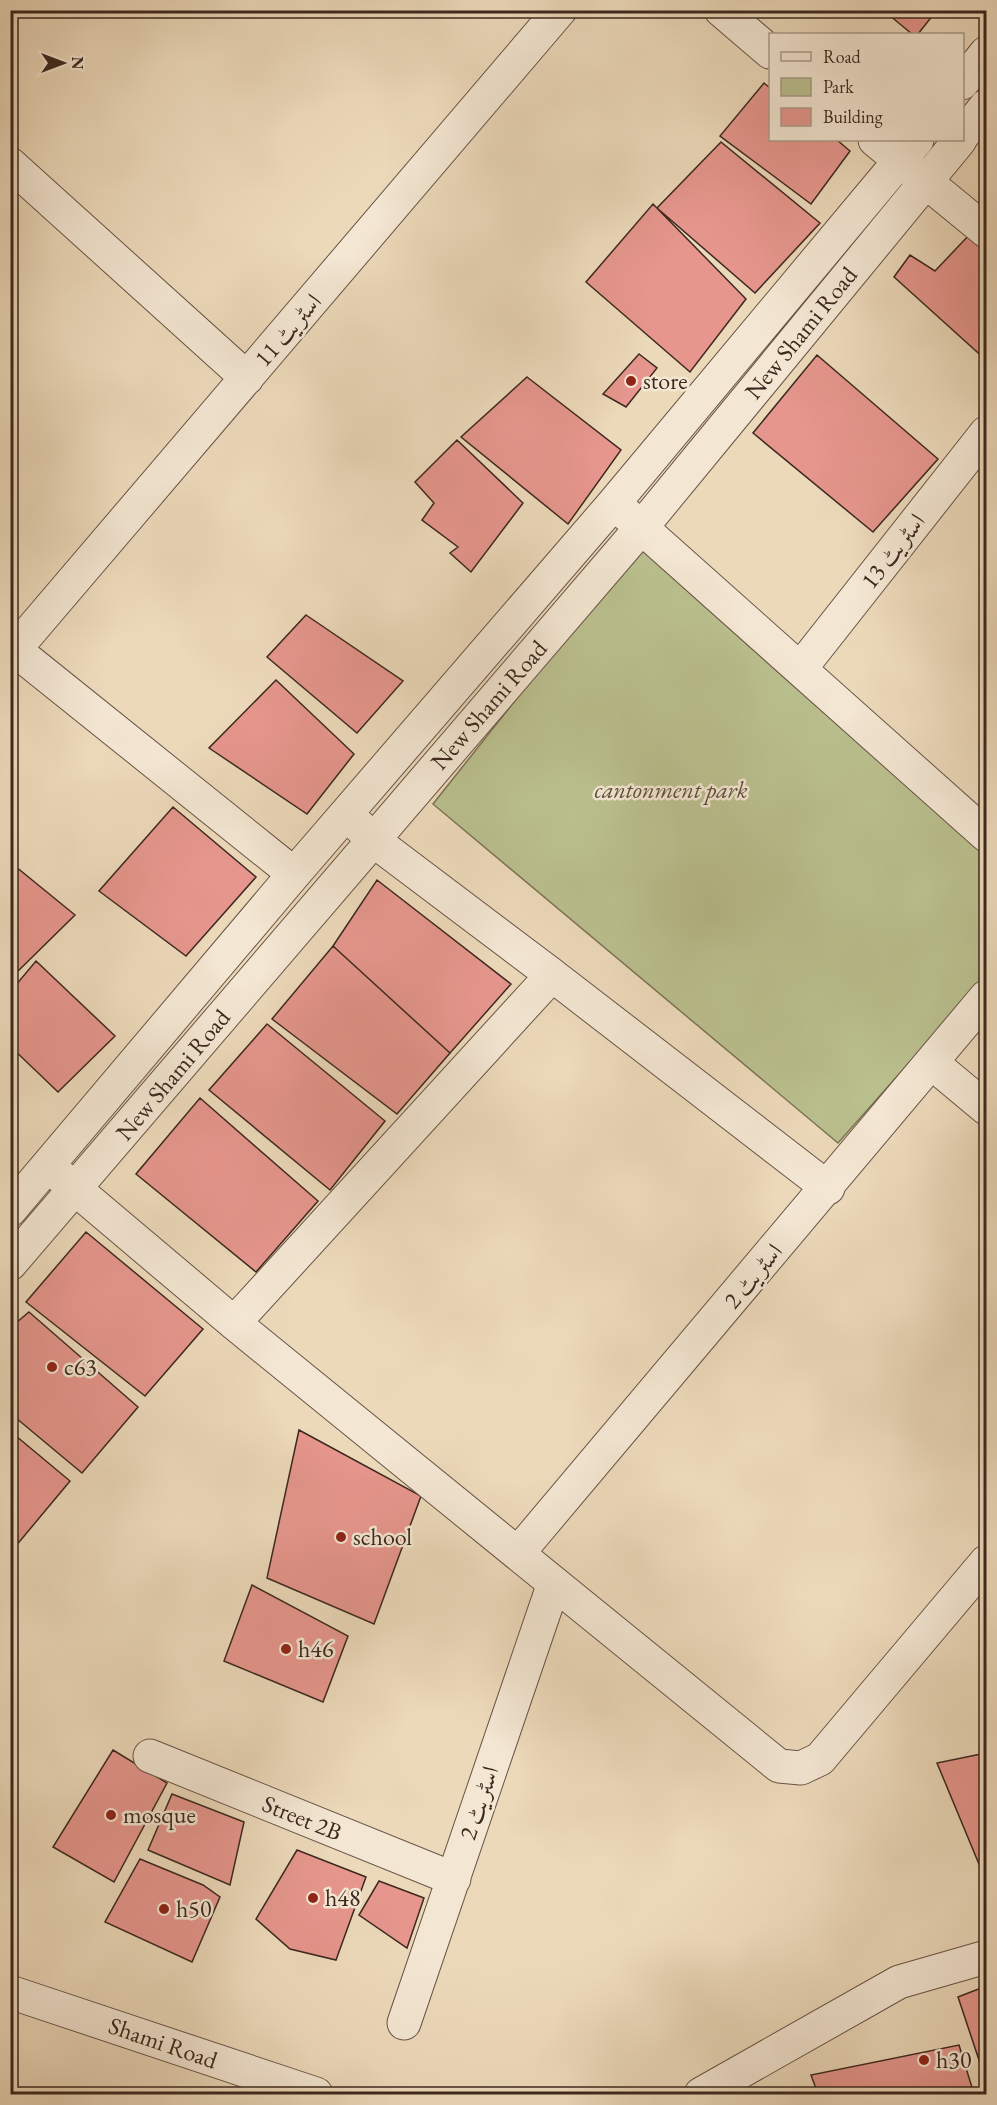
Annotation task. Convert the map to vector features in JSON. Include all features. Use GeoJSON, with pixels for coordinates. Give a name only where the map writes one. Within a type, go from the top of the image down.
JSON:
{"type":"FeatureCollection","features":[{"type":"Feature","properties":{"kind":"street","name":"اسٹریٹ 11"},"geometry":{"type":"LineString","coordinates":[[13,648],[561,10]]}},
{"type":"Feature","properties":{"kind":"street"},"geometry":{"type":"LineString","coordinates":[[722,10],[769,50]]}},
{"type":"Feature","properties":{"kind":"street"},"geometry":{"type":"LineString","coordinates":[[964,82],[987,53]]}},
{"type":"Feature","properties":{"kind":"street","name":"New Shami Road"},"geometry":{"type":"LineString","coordinates":[[964,134],[987,106]]}},
{"type":"Feature","properties":{"kind":"street"},"geometry":{"type":"LineString","coordinates":[[878,141],[909,150],[925,182],[987,231]]}},
{"type":"Feature","properties":{"kind":"street","name":"New Shami Road"},"geometry":{"type":"LineString","coordinates":[[10,1264],[641,528],[959,141]]}},
{"type":"Feature","properties":{"kind":"street","name":"New Shami Road"},"geometry":{"type":"LineString","coordinates":[[10,1210],[294,874],[614,504],[909,150]]}},
{"type":"Feature","properties":{"kind":"street"},"geometry":{"type":"LineString","coordinates":[[10,164],[247,378]]}},
{"type":"Feature","properties":{"kind":"street","name":"اسٹریٹ 13"},"geometry":{"type":"LineString","coordinates":[[800,669],[987,433]]}},
{"type":"Feature","properties":{"kind":"street"},"geometry":{"type":"LineString","coordinates":[[614,504],[987,835]]}},
{"type":"Feature","properties":{"kind":"street"},"geometry":{"type":"LineString","coordinates":[[13,648],[294,874]]}},
{"type":"Feature","properties":{"kind":"street"},"geometry":{"type":"LineString","coordinates":[[346,814],[373,840],[828,1188]]}},
{"type":"Feature","properties":{"kind":"street"},"geometry":{"type":"LineString","coordinates":[[234,1323],[552,975]]}},
{"type":"Feature","properties":{"kind":"street","name":"اسٹریٹ 2"},"geometry":{"type":"LineString","coordinates":[[518,1553],[987,997]]}},
{"type":"Feature","properties":{"kind":"street"},"geometry":{"type":"LineString","coordinates":[[932,1063],[987,1108]]}},
{"type":"Feature","properties":{"kind":"street"},"geometry":{"type":"LineString","coordinates":[[49,1166],[234,1323],[779,1766],[801,1768],[820,1759],[987,1562]]}},
{"type":"Feature","properties":{"kind":"street","name":"اسٹریٹ 2"},"geometry":{"type":"LineString","coordinates":[[404,2024],[554,1583]]}},
{"type":"Feature","properties":{"kind":"street","name":"Street 2B"},"geometry":{"type":"LineString","coordinates":[[150,1756],[454,1879]]}},
{"type":"Feature","properties":{"kind":"street"},"geometry":{"type":"LineString","coordinates":[[701,2094],[899,1982],[987,1957]]}},
{"type":"Feature","properties":{"kind":"street","name":"Shami Road"},"geometry":{"type":"LineString","coordinates":[[10,1992],[316,2094]]}},
{"type":"Feature","properties":{"kind":"green space","name":"cantonment park"},"geometry":{"type":"Polygon","coordinates":[[[641,542],[986,853],[986,976],[838,1143],[433,804],[641,542]]]}},
{"type":"Feature","properties":{"kind":"building"},"geometry":{"type":"Polygon","coordinates":[[[893,10],[937,10],[919,33],[911,33],[889,15],[893,10]]]}},
{"type":"Feature","properties":{"kind":"building"},"geometry":{"type":"Polygon","coordinates":[[[764,83],[769,87],[769,141],[838,141],[850,151],[811,204],[720,136],[764,83]]]}},
{"type":"Feature","properties":{"kind":"building"},"geometry":{"type":"Polygon","coordinates":[[[721,142],[820,223],[755,293],[657,208],[721,142]]]}},
{"type":"Feature","properties":{"kind":"building"},"geometry":{"type":"Polygon","coordinates":[[[653,204],[746,299],[690,372],[586,282],[653,204]]]}},
{"type":"Feature","properties":{"kind":"building"},"geometry":{"type":"Polygon","coordinates":[[[971,233],[986,246],[986,360],[894,277],[910,255],[935,271],[971,233]]]}},
{"type":"Feature","properties":{"kind":"building","name":"store"},"geometry":{"type":"Polygon","coordinates":[[[639,354],[657,368],[626,407],[603,394],[639,354]]]}},
{"type":"Feature","properties":{"kind":"building"},"geometry":{"type":"Polygon","coordinates":[[[817,355],[938,459],[873,532],[753,433],[817,355]]]}},
{"type":"Feature","properties":{"kind":"building"},"geometry":{"type":"Polygon","coordinates":[[[527,377],[621,450],[568,524],[461,437],[527,377]]]}},
{"type":"Feature","properties":{"kind":"building"},"geometry":{"type":"Polygon","coordinates":[[[457,440],[523,503],[471,572],[450,553],[458,547],[422,520],[434,503],[415,482],[457,440]]]}},
{"type":"Feature","properties":{"kind":"building"},"geometry":{"type":"Polygon","coordinates":[[[306,615],[403,681],[357,733],[267,657],[306,615]]]}},
{"type":"Feature","properties":{"kind":"building"},"geometry":{"type":"Polygon","coordinates":[[[276,680],[354,754],[307,814],[209,748],[276,680]]]}},
{"type":"Feature","properties":{"kind":"building"},"geometry":{"type":"Polygon","coordinates":[[[173,807],[256,877],[186,956],[99,891],[173,807]]]}},
{"type":"Feature","properties":{"kind":"building"},"geometry":{"type":"Polygon","coordinates":[[[10,862],[75,915],[16,973],[10,968],[10,862]]]}},
{"type":"Feature","properties":{"kind":"building"},"geometry":{"type":"Polygon","coordinates":[[[377,880],[511,984],[450,1053],[333,946],[377,880]]]}},
{"type":"Feature","properties":{"kind":"building"},"geometry":{"type":"Polygon","coordinates":[[[333,946],[450,1053],[397,1114],[272,1019],[333,946]]]}},
{"type":"Feature","properties":{"kind":"building"},"geometry":{"type":"Polygon","coordinates":[[[36,961],[115,1036],[58,1092],[10,1046],[10,992],[36,961]]]}},
{"type":"Feature","properties":{"kind":"building"},"geometry":{"type":"Polygon","coordinates":[[[267,1024],[385,1121],[330,1190],[209,1090],[267,1024]]]}},
{"type":"Feature","properties":{"kind":"building"},"geometry":{"type":"Polygon","coordinates":[[[200,1098],[318,1201],[256,1272],[136,1174],[200,1098]]]}},
{"type":"Feature","properties":{"kind":"building"},"geometry":{"type":"Polygon","coordinates":[[[86,1232],[203,1329],[145,1396],[26,1302],[86,1232]]]}},
{"type":"Feature","properties":{"kind":"building","name":"c63"},"geometry":{"type":"Polygon","coordinates":[[[29,1312],[138,1407],[82,1473],[10,1413],[10,1328],[29,1312]]]}},
{"type":"Feature","properties":{"kind":"building","name":"school"},"geometry":{"type":"Polygon","coordinates":[[[299,1430],[421,1496],[374,1624],[267,1578],[299,1430]]]}},
{"type":"Feature","properties":{"kind":"building"},"geometry":{"type":"Polygon","coordinates":[[[10,1431],[70,1481],[10,1553],[10,1431]]]}},
{"type":"Feature","properties":{"kind":"building","name":"h46"},"geometry":{"type":"Polygon","coordinates":[[[252,1585],[348,1636],[323,1702],[224,1661],[252,1585]]]}},
{"type":"Feature","properties":{"kind":"building","name":"mosque"},"geometry":{"type":"Polygon","coordinates":[[[113,1750],[167,1783],[114,1882],[53,1847],[113,1750]]]}},
{"type":"Feature","properties":{"kind":"building"},"geometry":{"type":"Polygon","coordinates":[[[986,1753],[986,1881],[937,1763],[986,1753]]]}},
{"type":"Feature","properties":{"kind":"building"},"geometry":{"type":"Polygon","coordinates":[[[172,1794],[244,1822],[230,1885],[148,1850],[172,1794]]]}},
{"type":"Feature","properties":{"kind":"building","name":"h48"},"geometry":{"type":"Polygon","coordinates":[[[297,1850],[366,1877],[336,1960],[290,1949],[256,1919],[297,1850]]]}},
{"type":"Feature","properties":{"kind":"building","name":"h50"},"geometry":{"type":"Polygon","coordinates":[[[140,1859],[203,1885],[220,1897],[192,1962],[105,1922],[140,1859]]]}},
{"type":"Feature","properties":{"kind":"building"},"geometry":{"type":"Polygon","coordinates":[[[379,1881],[424,1898],[407,1948],[359,1915],[379,1881]]]}},
{"type":"Feature","properties":{"kind":"building"},"geometry":{"type":"Polygon","coordinates":[[[986,1986],[986,2081],[958,1997],[986,1986]]]}},
{"type":"Feature","properties":{"kind":"building","name":"h30"},"geometry":{"type":"Polygon","coordinates":[[[959,2045],[974,2094],[818,2094],[811,2075],[959,2045]]]}},
{"type":"Feature","properties":{"kind":"place","name":"store"},"geometry":{"type":"Point","coordinates":[631,381]}},
{"type":"Feature","properties":{"kind":"place","name":"c63"},"geometry":{"type":"Point","coordinates":[52,1367]}},
{"type":"Feature","properties":{"kind":"place","name":"school"},"geometry":{"type":"Point","coordinates":[341,1537]}},
{"type":"Feature","properties":{"kind":"place","name":"h46"},"geometry":{"type":"Point","coordinates":[286,1649]}},
{"type":"Feature","properties":{"kind":"place","name":"mosque"},"geometry":{"type":"Point","coordinates":[111,1815]}},
{"type":"Feature","properties":{"kind":"place","name":"h48"},"geometry":{"type":"Point","coordinates":[313,1898]}},
{"type":"Feature","properties":{"kind":"place","name":"h50"},"geometry":{"type":"Point","coordinates":[164,1909]}},
{"type":"Feature","properties":{"kind":"place","name":"h30"},"geometry":{"type":"Point","coordinates":[924,2060]}}]}
